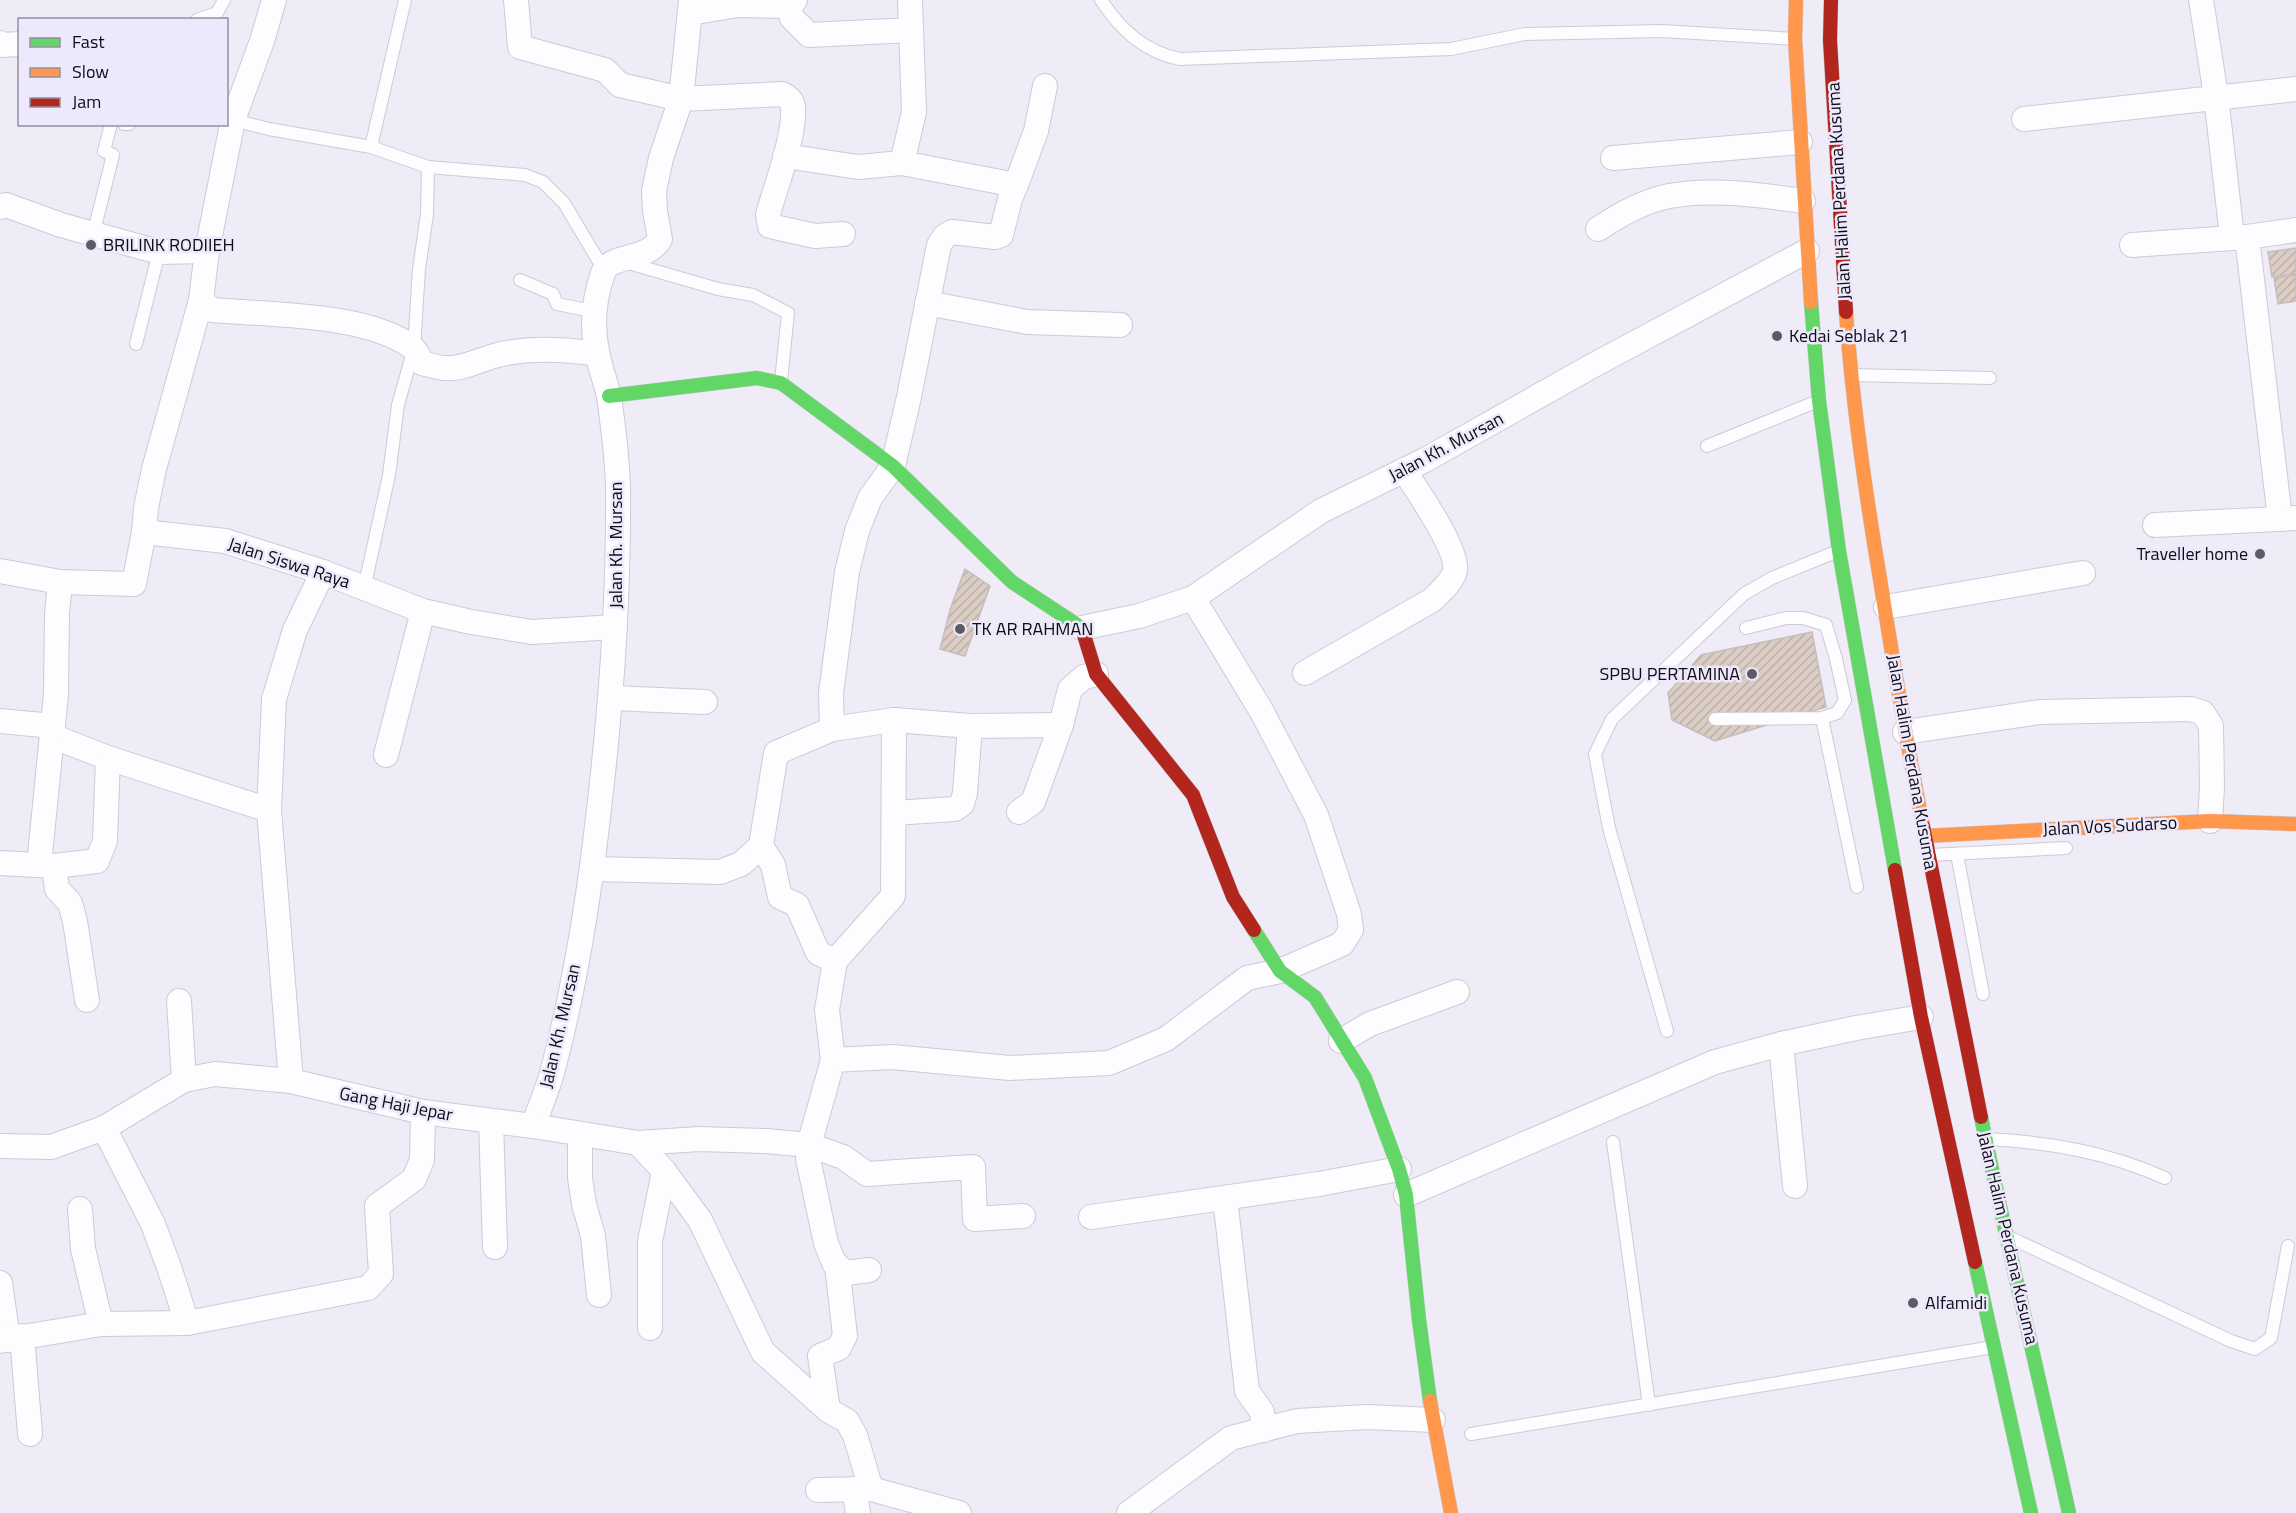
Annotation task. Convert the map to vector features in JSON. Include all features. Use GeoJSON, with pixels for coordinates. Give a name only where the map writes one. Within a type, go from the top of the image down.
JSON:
{"type":"FeatureCollection","features":[{"type":"Feature","properties":{"kind":"main road","name":"Jalan Halim Perdana Kusuma"},"geometry":{"type":"LineString","coordinates":[[1796,0],[1813,40],[1850,375],[1870,518],[1905,732],[1951,973],[2005,1235],[2031,1338],[2069,1513]]}},
{"type":"Feature","properties":{"kind":"main road","name":"Jalan Halim Perdana Kusuma"},"geometry":{"type":"LineString","coordinates":[[1831,0],[1813,40],[1800,142],[1806,250],[1819,401],[1839,551],[1921,1017],[2003,1345],[2037,1507]]}},
{"type":"Feature","properties":{"kind":"main road"},"geometry":{"type":"LineString","coordinates":[[609,396],[757,378],[780,383],[893,466],[1012,582],[1082,628],[1096,674],[1193,795],[1233,897],[1280,971],[1315,997],[1365,1078],[1399,1169],[1406,1195],[1419,1320],[1433,1420],[1451,1513]]}},
{"type":"Feature","properties":{"kind":"main road","name":"Jalan Vos Sudarso"},"geometry":{"type":"LineString","coordinates":[[1925,836],[2210,821],[2296,824]]}},
{"type":"Feature","properties":{"kind":"main road"},"geometry":{"type":"LineString","coordinates":[[2003,1345],[2031,1338]]}},
{"type":"Feature","properties":{"kind":"main road"},"geometry":{"type":"LineString","coordinates":[[2037,1507],[2066,1497]]}},
{"type":"Feature","properties":{"kind":"street"},"geometry":{"type":"LineString","coordinates":[[0,571],[60,582],[134,584],[154,469],[201,300],[207,251],[232,120],[262,41],[274,0]]}},
{"type":"Feature","properties":{"kind":"street"},"geometry":{"type":"LineString","coordinates":[[516,0],[520,47],[605,70],[620,85],[681,99],[782,94],[789,97],[794,106],[785,156],[768,214],[770,226],[815,236],[843,234]]}},
{"type":"Feature","properties":{"kind":"street"},"geometry":{"type":"LineString","coordinates":[[902,163],[914,112],[910,0]]}},
{"type":"Feature","properties":{"kind":"street"},"geometry":{"type":"LineString","coordinates":[[2155,525],[2288,518],[2201,0]]}},
{"type":"Feature","properties":{"kind":"street"},"geometry":{"type":"LineString","coordinates":[[611,265],[655,248],[660,239],[654,191],[681,99],[691,6],[773,6],[792,2],[792,18],[808,35],[911,30]]}},
{"type":"Feature","properties":{"kind":"street"},"geometry":{"type":"LineString","coordinates":[[0,43],[2,45],[18,44]]}},
{"type":"Feature","properties":{"kind":"street"},"geometry":{"type":"LineString","coordinates":[[832,729],[831,693],[847,572],[857,531],[870,498],[893,466],[939,245],[945,236],[952,232],[995,237],[1004,231],[1010,199],[1036,131],[1045,86]]}},
{"type":"Feature","properties":{"kind":"street"},"geometry":{"type":"LineString","coordinates":[[2024,119],[2216,96],[2296,89]]}},
{"type":"Feature","properties":{"kind":"street"},"geometry":{"type":"LineString","coordinates":[[1613,158],[1800,142]]}},
{"type":"Feature","properties":{"kind":"street"},"geometry":{"type":"LineString","coordinates":[[785,156],[858,167],[902,163],[1016,185]]}},
{"type":"Feature","properties":{"kind":"street"},"geometry":{"type":"LineString","coordinates":[[1598,229],[1646,204],[1669,196],[1756,194],[1803,201]]}},
{"type":"Feature","properties":{"kind":"street"},"geometry":{"type":"LineString","coordinates":[[0,207],[6,205],[93,235],[159,252],[207,251]]}},
{"type":"Feature","properties":{"kind":"street"},"geometry":{"type":"LineString","coordinates":[[2132,245],[2296,230]]}},
{"type":"Feature","properties":{"kind":"street","name":"Jalan Kh. Mursan"},"geometry":{"type":"LineString","coordinates":[[1082,628],[1139,616],[1193,598],[1321,511],[1404,470],[1806,250]]}},
{"type":"Feature","properties":{"kind":"street","name":"Jalan Kh. Mursan"},"geometry":{"type":"LineString","coordinates":[[532,1126],[552,1075],[572,983],[593,869],[612,698],[618,483],[609,396],[597,354],[592,310],[611,265]]}},
{"type":"Feature","properties":{"kind":"street"},"geometry":{"type":"LineString","coordinates":[[201,300],[212,310],[342,321],[376,329],[414,348],[422,363],[447,369],[495,355],[567,350],[597,354]]}},
{"type":"Feature","properties":{"kind":"street"},"geometry":{"type":"LineString","coordinates":[[927,303],[1028,322],[1120,325]]}},
{"type":"Feature","properties":{"kind":"street"},"geometry":{"type":"LineString","coordinates":[[1305,673],[1432,600],[1447,585],[1455,570],[1451,547],[1404,470]]}},
{"type":"Feature","properties":{"kind":"street","name":"Jalan Siswa Raya"},"geometry":{"type":"LineString","coordinates":[[144,532],[225,541],[323,572],[423,611],[471,622],[532,632],[615,627]]}},
{"type":"Feature","properties":{"kind":"street"},"geometry":{"type":"LineString","coordinates":[[291,1082],[269,810],[274,699],[295,630],[323,572]]}},
{"type":"Feature","properties":{"kind":"street"},"geometry":{"type":"LineString","coordinates":[[1886,608],[2083,573]]}},
{"type":"Feature","properties":{"kind":"street"},"geometry":{"type":"LineString","coordinates":[[60,582],[46,866],[57,889],[70,903],[75,921],[87,1000]]}},
{"type":"Feature","properties":{"kind":"street"},"geometry":{"type":"LineString","coordinates":[[833,1059],[892,1058],[1010,1068],[1109,1063],[1166,1039],[1247,978],[1280,971],[1342,944],[1351,930],[1349,914],[1316,815],[1262,712],[1193,598]]}},
{"type":"Feature","properties":{"kind":"street"},"geometry":{"type":"LineString","coordinates":[[386,755],[423,611]]}},
{"type":"Feature","properties":{"kind":"street"},"geometry":{"type":"LineString","coordinates":[[1019,812],[1033,802],[1061,725],[1070,689],[1084,677],[1096,674]]}},
{"type":"Feature","properties":{"kind":"street"},"geometry":{"type":"LineString","coordinates":[[612,698],[705,702]]}},
{"type":"Feature","properties":{"kind":"street"},"geometry":{"type":"LineString","coordinates":[[1905,732],[2040,712],[2191,709],[2203,713],[2211,726],[2210,821]]}},
{"type":"Feature","properties":{"kind":"street"},"geometry":{"type":"LineString","coordinates":[[0,720],[52,731],[108,758],[269,810]]}},
{"type":"Feature","properties":{"kind":"street"},"geometry":{"type":"LineString","coordinates":[[869,1270],[846,1273],[837,1265],[826,1244],[808,1159],[809,1145],[833,1059],[827,1010],[835,961],[893,896],[894,720]]}},
{"type":"Feature","properties":{"kind":"street"},"geometry":{"type":"LineString","coordinates":[[593,869],[720,872],[741,864],[761,846],[776,753],[832,729],[894,720],[970,726],[1061,725]]}},
{"type":"Feature","properties":{"kind":"street"},"geometry":{"type":"LineString","coordinates":[[894,813],[955,809],[962,804],[965,793],[970,726]]}},
{"type":"Feature","properties":{"kind":"street"},"geometry":{"type":"LineString","coordinates":[[0,863],[46,866],[97,861],[105,842],[108,758]]}},
{"type":"Feature","properties":{"kind":"street"},"geometry":{"type":"LineString","coordinates":[[761,846],[772,865],[780,897],[797,904],[818,953],[835,961]]}},
{"type":"Feature","properties":{"kind":"street"},"geometry":{"type":"LineString","coordinates":[[1341,1041],[1370,1024],[1457,992]]}},
{"type":"Feature","properties":{"kind":"street"},"geometry":{"type":"LineString","coordinates":[[179,1001],[184,1080]]}},
{"type":"Feature","properties":{"kind":"street"},"geometry":{"type":"LineString","coordinates":[[1406,1195],[1699,1068],[1781,1044],[1921,1017]]}},
{"type":"Feature","properties":{"kind":"street"},"geometry":{"type":"LineString","coordinates":[[1781,1044],[1795,1186]]}},
{"type":"Feature","properties":{"kind":"street","name":"Gang Haji Jepar"},"geometry":{"type":"LineString","coordinates":[[0,1146],[51,1147],[104,1128],[184,1080],[215,1074],[291,1082],[423,1112],[639,1143],[699,1139],[809,1145],[843,1157],[867,1174],[973,1167],[975,1219],[1023,1216]]}},
{"type":"Feature","properties":{"kind":"street"},"geometry":{"type":"LineString","coordinates":[[10,1339],[102,1324],[187,1323],[368,1288],[381,1274],[377,1206],[414,1179],[422,1160],[423,1112]]}},
{"type":"Feature","properties":{"kind":"street"},"geometry":{"type":"LineString","coordinates":[[491,1121],[495,1247]]}},
{"type":"Feature","properties":{"kind":"street"},"geometry":{"type":"LineString","coordinates":[[104,1128],[153,1224],[187,1323]]}},
{"type":"Feature","properties":{"kind":"street"},"geometry":{"type":"LineString","coordinates":[[580,1134],[580,1178],[593,1236],[599,1295]]}},
{"type":"Feature","properties":{"kind":"street"},"geometry":{"type":"LineString","coordinates":[[639,1143],[664,1171],[700,1220],[763,1352],[828,1410],[847,1421],[855,1435],[863,1489],[858,1513]]}},
{"type":"Feature","properties":{"kind":"street"},"geometry":{"type":"LineString","coordinates":[[1091,1217],[1318,1184],[1351,1176],[1399,1169]]}},
{"type":"Feature","properties":{"kind":"street"},"geometry":{"type":"LineString","coordinates":[[650,1328],[650,1241],[664,1171]]}},
{"type":"Feature","properties":{"kind":"street"},"geometry":{"type":"LineString","coordinates":[[1225,1198],[1247,1391],[1262,1412],[1264,1430]]}},
{"type":"Feature","properties":{"kind":"street"},"geometry":{"type":"LineString","coordinates":[[80,1209],[82,1248],[102,1324]]}},
{"type":"Feature","properties":{"kind":"street"},"geometry":{"type":"LineString","coordinates":[[828,1410],[820,1356],[839,1348],[845,1336],[837,1265]]}},
{"type":"Feature","properties":{"kind":"street"},"geometry":{"type":"LineString","coordinates":[[0,1283],[30,1434]]}},
{"type":"Feature","properties":{"kind":"street"},"geometry":{"type":"LineString","coordinates":[[1129,1513],[1231,1438],[1297,1421],[1367,1417],[1433,1420]]}},
{"type":"Feature","properties":{"kind":"street"},"geometry":{"type":"LineString","coordinates":[[818,1490],[863,1489],[959,1513]]}},
{"type":"Feature","properties":{"kind":"lane"},"geometry":{"type":"LineString","coordinates":[[203,18],[217,13],[224,0]]}},
{"type":"Feature","properties":{"kind":"lane"},"geometry":{"type":"LineString","coordinates":[[371,147],[405,0]]}},
{"type":"Feature","properties":{"kind":"lane"},"geometry":{"type":"LineString","coordinates":[[1101,0],[1116,23],[1149,48],[1165,56],[1180,59],[1451,49],[1525,34],[1662,31],[1813,40]]}},
{"type":"Feature","properties":{"kind":"lane"},"geometry":{"type":"LineString","coordinates":[[232,120],[371,147],[428,167],[525,175],[543,182],[564,203],[611,265],[753,295],[788,313],[780,383]]}},
{"type":"Feature","properties":{"kind":"lane"},"geometry":{"type":"LineString","coordinates":[[93,235],[113,155],[104,151],[110,126]]}},
{"type":"Feature","properties":{"kind":"lane"},"geometry":{"type":"LineString","coordinates":[[364,589],[389,475],[398,405],[414,348],[418,269],[427,214],[428,167]]}},
{"type":"Feature","properties":{"kind":"lane"},"geometry":{"type":"LineString","coordinates":[[136,344],[159,252]]}},
{"type":"Feature","properties":{"kind":"lane"},"geometry":{"type":"LineString","coordinates":[[520,280],[553,294],[557,304],[592,310]]}},
{"type":"Feature","properties":{"kind":"lane"},"geometry":{"type":"LineString","coordinates":[[1850,375],[1990,378]]}},
{"type":"Feature","properties":{"kind":"lane"},"geometry":{"type":"LineString","coordinates":[[1707,446],[1819,401]]}},
{"type":"Feature","properties":{"kind":"lane"},"geometry":{"type":"LineString","coordinates":[[1667,1031],[1609,828],[1595,754],[1612,718],[1744,594],[1772,578],[1839,551]]}},
{"type":"Feature","properties":{"kind":"lane"},"geometry":{"type":"LineString","coordinates":[[1746,628],[1795,618],[1826,625],[1850,619]]}},
{"type":"Feature","properties":{"kind":"lane"},"geometry":{"type":"LineString","coordinates":[[1715,719],[1822,718],[1837,713],[1845,700],[1826,625]]}},
{"type":"Feature","properties":{"kind":"lane"},"geometry":{"type":"LineString","coordinates":[[1845,700],[1864,701]]}},
{"type":"Feature","properties":{"kind":"lane"},"geometry":{"type":"LineString","coordinates":[[1822,718],[1857,887]]}},
{"type":"Feature","properties":{"kind":"lane"},"geometry":{"type":"LineString","coordinates":[[1929,856],[2066,848]]}},
{"type":"Feature","properties":{"kind":"lane"},"geometry":{"type":"LineString","coordinates":[[1957,854],[1983,994]]}},
{"type":"Feature","properties":{"kind":"lane"},"geometry":{"type":"LineString","coordinates":[[1940,916],[1967,913]]}},
{"type":"Feature","properties":{"kind":"lane"},"geometry":{"type":"LineString","coordinates":[[1951,973],[1978,969]]}},
{"type":"Feature","properties":{"kind":"lane"},"geometry":{"type":"LineString","coordinates":[[1985,1139],[2011,1140],[2095,1152],[2132,1163],[2165,1178]]}},
{"type":"Feature","properties":{"kind":"lane"},"geometry":{"type":"LineString","coordinates":[[1613,1142],[1649,1405]]}},
{"type":"Feature","properties":{"kind":"lane"},"geometry":{"type":"LineString","coordinates":[[2005,1235],[2231,1341],[2255,1349],[2271,1338],[2288,1246]]}},
{"type":"Feature","properties":{"kind":"lane"},"geometry":{"type":"LineString","coordinates":[[1471,1434],[2003,1345]]}},
{"type":"Feature","properties":{"kind":"building"},"geometry":{"type":"Polygon","coordinates":[[[2296,248],[2296,274],[2272,277],[2268,252],[2296,248]]]}},
{"type":"Feature","properties":{"kind":"building"},"geometry":{"type":"Polygon","coordinates":[[[2296,275],[2296,301],[2278,304],[2274,278],[2296,275]]]}},
{"type":"Feature","properties":{"kind":"building","name":"TK AR RAHMAN"},"geometry":{"type":"Polygon","coordinates":[[[965,569],[990,586],[965,656],[940,649],[950,610],[965,569]]]}},
{"type":"Feature","properties":{"kind":"building","name":"SPBU PERTAMINA"},"geometry":{"type":"Polygon","coordinates":[[[1812,632],[1826,707],[1715,741],[1672,720],[1668,693],[1701,655],[1812,632]]]}},
{"type":"Feature","properties":{"kind":"traffic: fast"},"geometry":{"type":"LineString","coordinates":[[1811,302],[1819,401],[1839,551],[1895,870]]}},
{"type":"Feature","properties":{"kind":"traffic: fast"},"geometry":{"type":"LineString","coordinates":[[609,396],[757,378],[781,383],[893,466],[1012,582],[1082,628],[1084,635]]}},
{"type":"Feature","properties":{"kind":"traffic: fast"},"geometry":{"type":"LineString","coordinates":[[1254,930],[1280,971],[1315,997],[1365,1078],[1399,1169],[1406,1195],[1430,1401]]}},
{"type":"Feature","properties":{"kind":"traffic: fast"},"geometry":{"type":"LineString","coordinates":[[1981,1117],[2069,1513]]}},
{"type":"Feature","properties":{"kind":"traffic: fast"},"geometry":{"type":"LineString","coordinates":[[1975,1262],[2031,1513]]}},
{"type":"Feature","properties":{"kind":"traffic: slow"},"geometry":{"type":"LineString","coordinates":[[1796,0],[1795,39],[1811,302]]}},
{"type":"Feature","properties":{"kind":"traffic: slow"},"geometry":{"type":"LineString","coordinates":[[1846,312],[1855,413],[1869,512],[1923,826]]}},
{"type":"Feature","properties":{"kind":"traffic: slow"},"geometry":{"type":"LineString","coordinates":[[1925,836],[2210,821],[2296,824]]}},
{"type":"Feature","properties":{"kind":"traffic: slow"},"geometry":{"type":"LineString","coordinates":[[1430,1401],[1451,1513]]}},
{"type":"Feature","properties":{"kind":"traffic: jam"},"geometry":{"type":"LineString","coordinates":[[1831,0],[1830,40],[1846,312]]}},
{"type":"Feature","properties":{"kind":"traffic: jam"},"geometry":{"type":"LineString","coordinates":[[1084,635],[1096,674],[1193,795],[1233,897],[1254,930]]}},
{"type":"Feature","properties":{"kind":"traffic: jam"},"geometry":{"type":"LineString","coordinates":[[1923,826],[1981,1117]]}},
{"type":"Feature","properties":{"kind":"traffic: jam"},"geometry":{"type":"LineString","coordinates":[[1895,870],[1921,1017],[1975,1262]]}},
{"type":"Feature","properties":{"kind":"place","name":"BRILINK RODIIEH"},"geometry":{"type":"Point","coordinates":[91,245]}},
{"type":"Feature","properties":{"kind":"place","name":"Kedai Seblak 21"},"geometry":{"type":"Point","coordinates":[1777,336]}},
{"type":"Feature","properties":{"kind":"place","name":"Traveller home"},"geometry":{"type":"Point","coordinates":[2260,554]}},
{"type":"Feature","properties":{"kind":"place","name":"TK AR RAHMAN"},"geometry":{"type":"Point","coordinates":[960,629]}},
{"type":"Feature","properties":{"kind":"place","name":"SPBU PERTAMINA"},"geometry":{"type":"Point","coordinates":[1752,674]}},
{"type":"Feature","properties":{"kind":"place","name":"Alfamidi"},"geometry":{"type":"Point","coordinates":[1913,1303]}}]}
